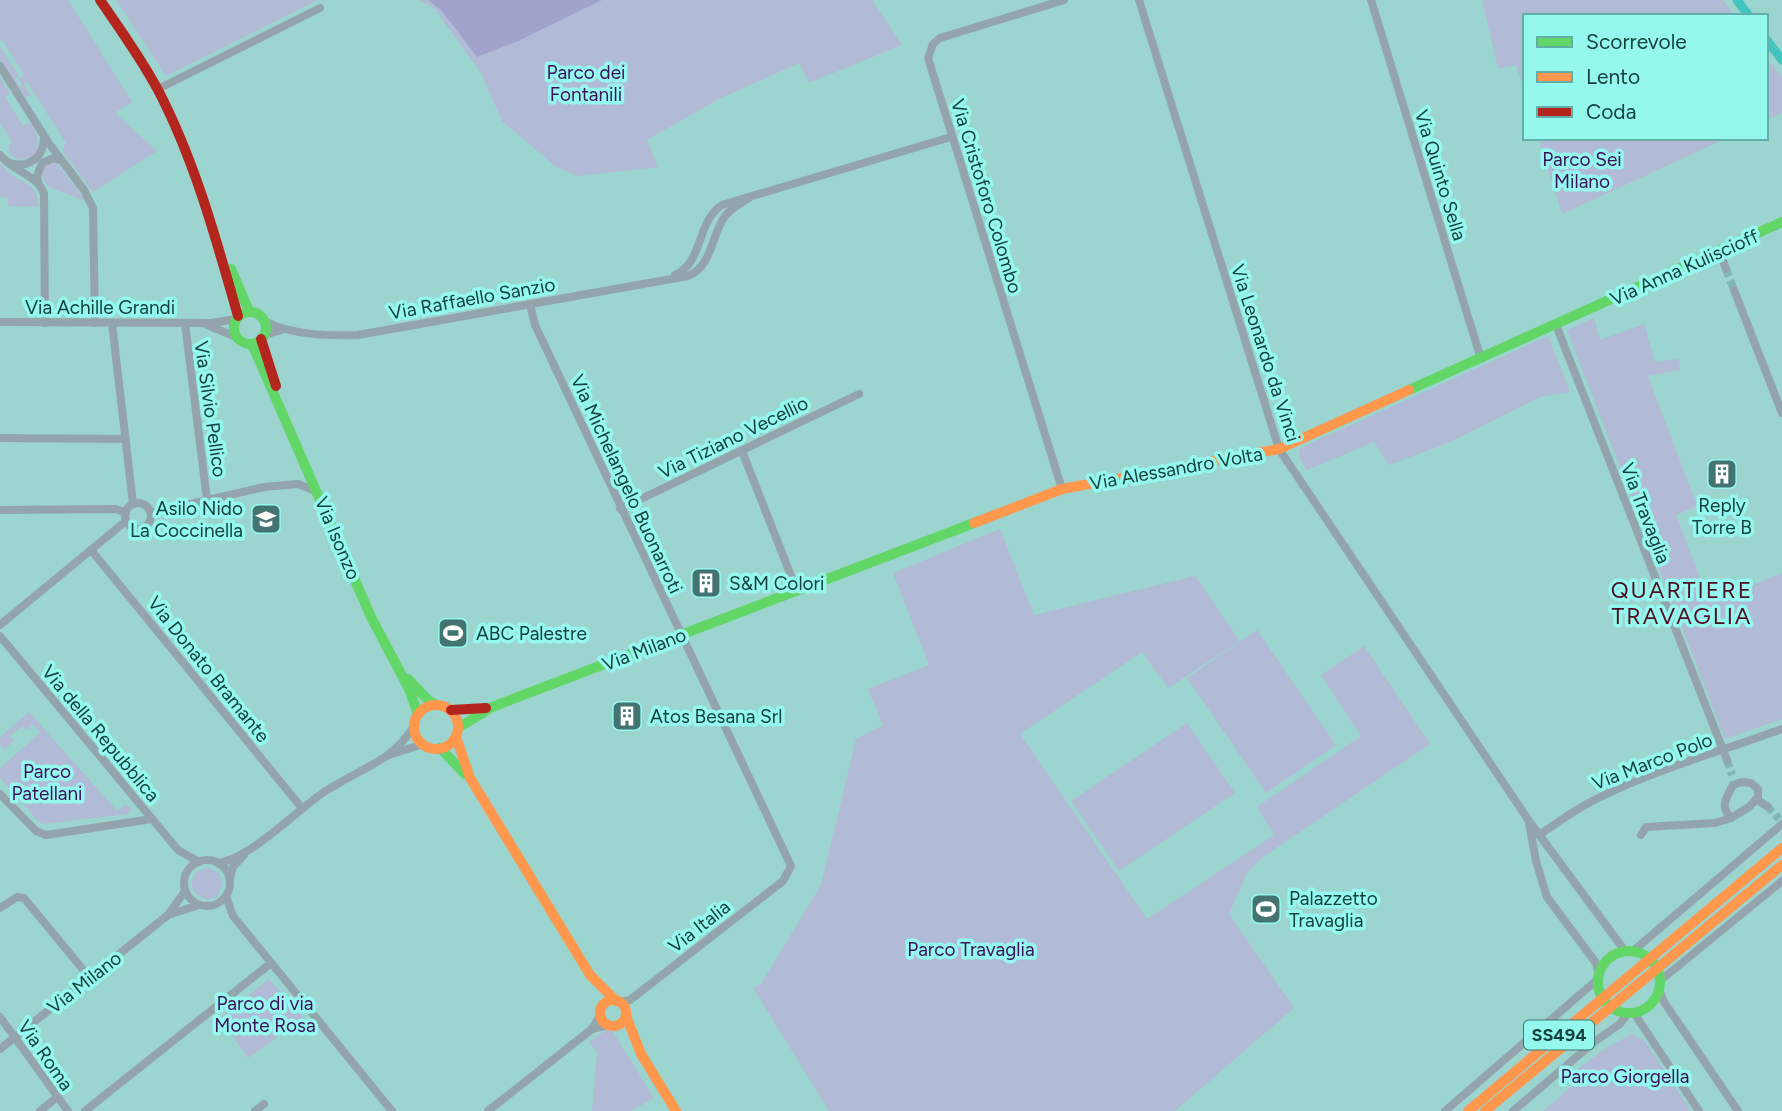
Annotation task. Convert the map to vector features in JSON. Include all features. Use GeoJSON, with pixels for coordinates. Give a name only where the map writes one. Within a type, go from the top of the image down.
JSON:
{"type":"FeatureCollection","features":[{"type":"Feature","properties":{"kind":"street"},"geometry":{"type":"LineString","coordinates":[[100,0],[158,89],[192,164],[241,315]]}},
{"type":"Feature","properties":{"kind":"street","name":"Via Cristoforo Colombo"},"geometry":{"type":"LineString","coordinates":[[1062,489],[928,58],[933,44],[940,38],[1064,0]]}},
{"type":"Feature","properties":{"kind":"street","name":"Via Leonardo da Vinci"},"geometry":{"type":"LineString","coordinates":[[1139,0],[1279,449],[1528,821],[1629,951]]}},
{"type":"Feature","properties":{"kind":"street","name":"Via Quinto Sella"},"geometry":{"type":"LineString","coordinates":[[1371,0],[1481,359]]}},
{"type":"Feature","properties":{"kind":"street"},"geometry":{"type":"LineString","coordinates":[[158,89],[320,8]]}},
{"type":"Feature","properties":{"kind":"street"},"geometry":{"type":"LineString","coordinates":[[0,66],[93,208],[95,323]]}},
{"type":"Feature","properties":{"kind":"street"},"geometry":{"type":"LineString","coordinates":[[7,162],[22,165],[37,159],[42,152],[44,136]]}},
{"type":"Feature","properties":{"kind":"street"},"geometry":{"type":"LineString","coordinates":[[665,279],[680,273],[691,263],[704,227],[716,209],[951,137]]}},
{"type":"Feature","properties":{"kind":"street"},"geometry":{"type":"LineString","coordinates":[[0,155],[38,182]]}},
{"type":"Feature","properties":{"kind":"street"},"geometry":{"type":"LineString","coordinates":[[45,323],[44,194],[37,176],[41,163],[54,158],[60,160]]}},
{"type":"Feature","properties":{"kind":"street","name":"Via Raffaello Sanzio"},"geometry":{"type":"LineString","coordinates":[[264,321],[284,330],[358,335],[688,276],[700,270],[725,216],[749,198]]}},
{"type":"Feature","properties":{"kind":"street","name":"Via Anna Kuliscioff"},"geometry":{"type":"LineString","coordinates":[[1586,311],[1782,222]]}},
{"type":"Feature","properties":{"kind":"street"},"geometry":{"type":"LineString","coordinates":[[1719,250],[1726,269]]}},
{"type":"Feature","properties":{"kind":"street"},"geometry":{"type":"LineString","coordinates":[[1734,290],[1782,413]]}},
{"type":"Feature","properties":{"kind":"street","name":"Via Michelangelo Buonarroti"},"geometry":{"type":"LineString","coordinates":[[530,304],[535,325],[620,509],[791,866]]}},
{"type":"Feature","properties":{"kind":"street","name":"Via Alessandro Volta"},"geometry":{"type":"LineString","coordinates":[[797,591],[1062,489],[1279,449],[1586,311]]}},
{"type":"Feature","properties":{"kind":"street"},"geometry":{"type":"LineString","coordinates":[[241,315],[260,315],[264,321],[259,339],[243,343],[236,337],[233,327],[241,315]]}},
{"type":"Feature","properties":{"kind":"street","name":"Via Achille Grandi"},"geometry":{"type":"LineString","coordinates":[[0,322],[201,323],[241,315]]}},
{"type":"Feature","properties":{"kind":"street"},"geometry":{"type":"LineString","coordinates":[[0,625],[91,550],[126,517],[134,504],[112,323]]}},
{"type":"Feature","properties":{"kind":"street","name":"Via Silvio Pellico"},"geometry":{"type":"LineString","coordinates":[[185,323],[208,500]]}},
{"type":"Feature","properties":{"kind":"street","name":"Via Achille Grandi"},"geometry":{"type":"LineString","coordinates":[[201,323],[236,337]]}},
{"type":"Feature","properties":{"kind":"street","name":"Via Travaglia"},"geometry":{"type":"LineString","coordinates":[[1556,325],[1721,751],[1727,760]]}},
{"type":"Feature","properties":{"kind":"street","name":"Via Raffaello Sanzio"},"geometry":{"type":"LineString","coordinates":[[259,339],[284,330]]}},
{"type":"Feature","properties":{"kind":"street","name":"Via Isonzo"},"geometry":{"type":"LineString","coordinates":[[259,339],[282,409],[371,617],[418,714]]}},
{"type":"Feature","properties":{"kind":"street","name":"Via Tiziano Vecellio"},"geometry":{"type":"LineString","coordinates":[[620,509],[859,394]]}},
{"type":"Feature","properties":{"kind":"street"},"geometry":{"type":"LineString","coordinates":[[0,438],[126,439]]}},
{"type":"Feature","properties":{"kind":"street"},"geometry":{"type":"LineString","coordinates":[[742,451],[797,591]]}},
{"type":"Feature","properties":{"kind":"street"},"geometry":{"type":"LineString","coordinates":[[151,513],[264,486],[304,485],[318,493]]}},
{"type":"Feature","properties":{"kind":"street"},"geometry":{"type":"LineString","coordinates":[[0,510],[116,509],[134,528],[145,528],[151,519],[151,513],[144,505],[134,504]]}},
{"type":"Feature","properties":{"kind":"street","name":"Via Donato Bramante"},"geometry":{"type":"LineString","coordinates":[[91,550],[302,807]]}},
{"type":"Feature","properties":{"kind":"street","name":"Via Milano"},"geometry":{"type":"LineString","coordinates":[[457,733],[492,707],[797,591]]}},
{"type":"Feature","properties":{"kind":"street","name":"Via della Repubblica"},"geometry":{"type":"LineString","coordinates":[[0,636],[178,850],[199,862]]}},
{"type":"Feature","properties":{"kind":"street","name":"Via Isonzo"},"geometry":{"type":"LineString","coordinates":[[396,665],[415,688],[437,705]]}},
{"type":"Feature","properties":{"kind":"street"},"geometry":{"type":"LineString","coordinates":[[386,756],[409,735],[418,714],[430,705],[437,705],[451,710],[458,721],[457,733],[470,778]]}},
{"type":"Feature","properties":{"kind":"street","name":"Via Milano"},"geometry":{"type":"LineString","coordinates":[[451,710],[492,707]]}},
{"type":"Feature","properties":{"kind":"street"},"geometry":{"type":"LineString","coordinates":[[414,726],[417,737],[424,744],[440,748],[470,778],[590,975],[625,1008],[629,1031],[637,1048],[676,1111]]}},
{"type":"Feature","properties":{"kind":"street","name":"Via Marco Polo"},"geometry":{"type":"LineString","coordinates":[[1539,835],[1582,807],[1634,782],[1782,729]]}},
{"type":"Feature","properties":{"kind":"street"},"geometry":{"type":"LineString","coordinates":[[440,748],[452,743],[457,733]]}},
{"type":"Feature","properties":{"kind":"street"},"geometry":{"type":"LineString","coordinates":[[218,863],[231,860],[248,850],[333,786],[386,756],[424,744]]}},
{"type":"Feature","properties":{"kind":"street"},"geometry":{"type":"LineString","coordinates":[[1731,818],[1725,813],[1723,806],[1733,785],[1732,775]]}},
{"type":"Feature","properties":{"kind":"street"},"geometry":{"type":"LineString","coordinates":[[1641,835],[1646,827],[1715,823],[1739,815],[1757,800],[1758,789],[1751,783],[1733,785]]}},
{"type":"Feature","properties":{"kind":"street"},"geometry":{"type":"LineString","coordinates":[[0,793],[36,831],[46,835],[152,819]]}},
{"type":"Feature","properties":{"kind":"street"},"geometry":{"type":"LineString","coordinates":[[1757,800],[1767,806]]}},
{"type":"Feature","properties":{"kind":"street","name":"Via Leonardo da Vinci"},"geometry":{"type":"LineString","coordinates":[[1528,821],[1547,897],[1596,963],[1599,977]]}},
{"type":"Feature","properties":{"kind":"street"},"geometry":{"type":"LineString","coordinates":[[1444,1111],[1599,977],[1608,959],[1629,951],[1781,822]]}},
{"type":"Feature","properties":{"kind":"street","name":"SS494"},"geometry":{"type":"LineString","coordinates":[[1485,1111],[1606,1002],[1649,957],[1782,848]]}},
{"type":"Feature","properties":{"kind":"street","name":"Via della Repubblica"},"geometry":{"type":"LineString","coordinates":[[178,850],[186,874]]}},
{"type":"Feature","properties":{"kind":"street"},"geometry":{"type":"LineString","coordinates":[[214,905],[226,896],[233,867],[248,850]]}},
{"type":"Feature","properties":{"kind":"street"},"geometry":{"type":"LineString","coordinates":[[230,877],[218,863],[209,860],[199,862],[191,866],[186,874],[185,891],[191,900],[200,905],[214,905],[233,916]]}},
{"type":"Feature","properties":{"kind":"street","name":"SS494"},"geometry":{"type":"LineString","coordinates":[[1468,1111],[1606,1002],[1657,967],[1782,865]]}},
{"type":"Feature","properties":{"kind":"street","name":"Via Italia"},"geometry":{"type":"LineString","coordinates":[[618,1001],[630,1000],[783,881],[791,866]]}},
{"type":"Feature","properties":{"kind":"street"},"geometry":{"type":"LineString","coordinates":[[1513,1111],[1631,1013],[1649,1006],[1660,985],[1782,881]]}},
{"type":"Feature","properties":{"kind":"street","name":"Via Milano"},"geometry":{"type":"LineString","coordinates":[[0,1049],[169,915],[185,891]]}},
{"type":"Feature","properties":{"kind":"street"},"geometry":{"type":"LineString","coordinates":[[226,896],[233,916],[392,1111]]}},
{"type":"Feature","properties":{"kind":"street"},"geometry":{"type":"LineString","coordinates":[[0,908],[17,897],[24,898],[90,978]]}},
{"type":"Feature","properties":{"kind":"street","name":"Via Milano"},"geometry":{"type":"LineString","coordinates":[[169,915],[200,905]]}},
{"type":"Feature","properties":{"kind":"street"},"geometry":{"type":"LineString","coordinates":[[1629,951],[1649,957],[1657,967],[1664,1002],[1738,1111]]}},
{"type":"Feature","properties":{"kind":"street"},"geometry":{"type":"LineString","coordinates":[[85,1111],[271,963]]}},
{"type":"Feature","properties":{"kind":"street"},"geometry":{"type":"LineString","coordinates":[[590,975],[603,1020],[625,1034],[637,1048]]}},
{"type":"Feature","properties":{"kind":"street"},"geometry":{"type":"LineString","coordinates":[[1599,977],[1606,1002],[1631,1013],[1699,1111]]}},
{"type":"Feature","properties":{"kind":"street"},"geometry":{"type":"LineString","coordinates":[[488,1111],[592,1029],[605,1003],[618,1001]]}},
{"type":"Feature","properties":{"kind":"street"},"geometry":{"type":"LineString","coordinates":[[592,1029],[622,1023],[626,1016]]}},
{"type":"Feature","properties":{"kind":"street","name":"Via Roma"},"geometry":{"type":"LineString","coordinates":[[0,1017],[56,1098],[68,1111]]}},
{"type":"Feature","properties":{"kind":"street"},"geometry":{"type":"LineString","coordinates":[[40,1111],[56,1098]]}},
{"type":"Feature","properties":{"kind":"street"},"geometry":{"type":"LineString","coordinates":[[255,1111],[264,1104]]}},
{"type":"Feature","properties":{"kind":"green space"},"geometry":{"type":"Polygon","coordinates":[[[0,0],[68,0],[132,102],[115,113],[157,151],[93,192],[64,153],[63,147],[66,143],[27,82],[24,84],[31,96],[29,97],[22,95],[0,60],[0,46],[19,76],[15,79],[20,87],[22,85],[18,79],[24,75],[2,40],[0,41],[0,0]]]}},
{"type":"Feature","properties":{"kind":"green space"},"geometry":{"type":"Polygon","coordinates":[[[116,0],[318,0],[166,76],[116,0]]]}},
{"type":"Feature","properties":{"kind":"green space","name":"Parco dei Fontanili"},"geometry":{"type":"Polygon","coordinates":[[[419,0],[872,0],[902,45],[809,83],[799,63],[717,100],[647,140],[658,167],[577,176],[555,166],[502,121],[481,73],[433,7],[419,0]]]}},
{"type":"Feature","properties":{"kind":"green space","name":"Parco Sei Milano"},"geometry":{"type":"Polygon","coordinates":[[[1482,0],[1723,0],[1734,14],[1523,14],[1523,88],[1516,65],[1498,69],[1482,0]]]}},
{"type":"Feature","properties":{"kind":"green space"},"geometry":{"type":"Polygon","coordinates":[[[1768,60],[1782,77],[1782,113],[1768,119],[1768,60]]]}},
{"type":"Feature","properties":{"kind":"green space"},"geometry":{"type":"Polygon","coordinates":[[[0,78],[10,93],[5,97],[23,126],[31,122],[38,143],[35,156],[18,159],[9,151],[8,146],[12,142],[0,123],[0,78]]]}},
{"type":"Feature","properties":{"kind":"green space","name":"Parco Sei Milano"},"geometry":{"type":"Polygon","coordinates":[[[1539,140],[1723,140],[1562,214],[1539,140]]]}},
{"type":"Feature","properties":{"kind":"green space"},"geometry":{"type":"Polygon","coordinates":[[[51,162],[57,163],[86,201],[48,187],[41,174],[43,167],[51,162]]]}},
{"type":"Feature","properties":{"kind":"green space"},"geometry":{"type":"Polygon","coordinates":[[[0,163],[12,175],[34,189],[38,207],[8,206],[8,198],[0,197],[0,163]]]}},
{"type":"Feature","properties":{"kind":"green space"},"geometry":{"type":"Polygon","coordinates":[[[1594,318],[1600,340],[1644,324],[1655,362],[1679,359],[1680,370],[1648,376],[1697,506],[1676,515],[1709,602],[1782,573],[1782,719],[1725,739],[1567,330],[1594,318]]]}},
{"type":"Feature","properties":{"kind":"green space"},"geometry":{"type":"Polygon","coordinates":[[[1548,336],[1570,392],[1540,397],[1448,443],[1389,465],[1374,442],[1307,470],[1299,457],[1300,448],[1548,336]]]}},
{"type":"Feature","properties":{"kind":"green space","name":"Parco Travaglia"},"geometry":{"type":"Polygon","coordinates":[[[1000,529],[1034,615],[1195,576],[1240,641],[1168,688],[1142,652],[1020,734],[1147,919],[1274,835],[1257,807],[1361,736],[1321,675],[1364,646],[1430,744],[1263,857],[1247,873],[1229,914],[1294,1008],[1175,1111],[829,1111],[753,988],[761,984],[821,885],[856,739],[883,725],[868,689],[929,665],[893,573],[1000,529]]]}},
{"type":"Feature","properties":{"kind":"green space"},"geometry":{"type":"Polygon","coordinates":[[[1257,630],[1336,745],[1266,793],[1187,678],[1257,630]]]}},
{"type":"Feature","properties":{"kind":"green space","name":"Parco Patellani"},"geometry":{"type":"Polygon","coordinates":[[[29,712],[117,811],[126,804],[132,810],[127,814],[43,824],[38,821],[0,778],[0,768],[40,733],[33,724],[27,730],[22,726],[10,736],[14,741],[5,749],[0,745],[0,737],[29,712]]]}},
{"type":"Feature","properties":{"kind":"green space"},"geometry":{"type":"Polygon","coordinates":[[[1187,723],[1235,793],[1119,871],[1071,801],[1187,723]]]}},
{"type":"Feature","properties":{"kind":"green space"},"geometry":{"type":"Polygon","coordinates":[[[210,868],[219,874],[223,883],[217,897],[207,900],[194,893],[192,879],[200,870],[210,868]]]}},
{"type":"Feature","properties":{"kind":"green space","name":"Parco di via Monte Rosa"},"geometry":{"type":"Polygon","coordinates":[[[269,979],[304,1018],[248,1058],[219,1018],[269,979]]]}},
{"type":"Feature","properties":{"kind":"green space"},"geometry":{"type":"Polygon","coordinates":[[[610,1027],[654,1098],[631,1111],[592,1111],[597,1052],[589,1042],[610,1027]]]}},
{"type":"Feature","properties":{"kind":"green space","name":"Parco Giorgella"},"geometry":{"type":"Polygon","coordinates":[[[1632,1034],[1644,1040],[1691,1111],[1543,1111],[1577,1082],[1571,1074],[1606,1048],[1632,1034]]]}},
{"type":"Feature","properties":{"kind":"shaded area"},"geometry":{"type":"Polygon","coordinates":[[[428,0],[602,0],[516,42],[477,57],[442,11],[428,0]]]}},
{"type":"Feature","properties":{"kind":"waterway"},"geometry":{"type":"LineString","coordinates":[[1737,0],[1748,14]]}},
{"type":"Feature","properties":{"kind":"waterway"},"geometry":{"type":"LineString","coordinates":[[1768,42],[1782,60]]}},
{"type":"Feature","properties":{"kind":"tunnel"},"geometry":{"type":"LineString","coordinates":[[1726,269],[1734,290]]}},
{"type":"Feature","properties":{"kind":"tunnel"},"geometry":{"type":"LineString","coordinates":[[1727,760],[1732,775]]}},
{"type":"Feature","properties":{"kind":"tunnel"},"geometry":{"type":"LineString","coordinates":[[1767,806],[1779,819]]}},
{"type":"Feature","properties":{"kind":"traffic: fast"},"geometry":{"type":"LineString","coordinates":[[1409,390],[1782,222]]}},
{"type":"Feature","properties":{"kind":"traffic: fast"},"geometry":{"type":"LineString","coordinates":[[231,269],[249,311]]}},
{"type":"Feature","properties":{"kind":"traffic: fast"},"geometry":{"type":"LineString","coordinates":[[250,312],[262,316],[266,328],[262,340],[250,344],[238,340],[234,328],[238,316],[250,312]]}},
{"type":"Feature","properties":{"kind":"traffic: fast"},"geometry":{"type":"LineString","coordinates":[[252,344],[371,617],[409,689],[418,714]]}},
{"type":"Feature","properties":{"kind":"traffic: fast"},"geometry":{"type":"LineString","coordinates":[[458,728],[492,707],[974,523]]}},
{"type":"Feature","properties":{"kind":"traffic: fast"},"geometry":{"type":"LineString","coordinates":[[408,679],[429,701],[437,705]]}},
{"type":"Feature","properties":{"kind":"traffic: fast"},"geometry":{"type":"LineString","coordinates":[[440,748],[465,774]]}},
{"type":"Feature","properties":{"kind":"traffic: fast"},"geometry":{"type":"LineString","coordinates":[[1629,951],[1641,953],[1651,960],[1658,970],[1660,982],[1658,994],[1651,1004],[1641,1011],[1629,1013],[1617,1011],[1607,1004],[1600,994],[1598,982],[1600,970],[1607,960],[1617,953],[1629,951]]}},
{"type":"Feature","properties":{"kind":"traffic: slow"},"geometry":{"type":"LineString","coordinates":[[974,523],[1062,489],[1279,449],[1409,390]]}},
{"type":"Feature","properties":{"kind":"traffic: slow"},"geometry":{"type":"LineString","coordinates":[[436,705],[452,711],[458,727],[452,743],[436,749],[420,743],[414,727],[420,711],[436,705]]}},
{"type":"Feature","properties":{"kind":"traffic: slow"},"geometry":{"type":"LineString","coordinates":[[456,737],[470,778],[590,975],[616,1001]]}},
{"type":"Feature","properties":{"kind":"traffic: slow"},"geometry":{"type":"LineString","coordinates":[[1468,1111],[1782,848]]}},
{"type":"Feature","properties":{"kind":"traffic: slow"},"geometry":{"type":"LineString","coordinates":[[1485,1111],[1782,865]]}},
{"type":"Feature","properties":{"kind":"traffic: slow"},"geometry":{"type":"LineString","coordinates":[[613,1000],[622,1004],[626,1013],[622,1022],[613,1026],[604,1022],[600,1013],[604,1004],[613,1000]]}},
{"type":"Feature","properties":{"kind":"traffic: slow"},"geometry":{"type":"LineString","coordinates":[[626,1016],[641,1054],[676,1111]]}},
{"type":"Feature","properties":{"kind":"traffic: jam"},"geometry":{"type":"LineString","coordinates":[[100,0],[145,67],[183,144],[204,201],[238,316]]}},
{"type":"Feature","properties":{"kind":"traffic: jam"},"geometry":{"type":"LineString","coordinates":[[261,339],[276,386]]}},
{"type":"Feature","properties":{"kind":"traffic: jam"},"geometry":{"type":"LineString","coordinates":[[451,710],[486,708]]}},
{"type":"Feature","properties":{"kind":"place","name":"Reply Torre B"},"geometry":{"type":"Point","coordinates":[1722,474]}},
{"type":"Feature","properties":{"kind":"place","name":"Asilo Nido La Coccinella"},"geometry":{"type":"Point","coordinates":[266,519]}},
{"type":"Feature","properties":{"kind":"place","name":"S&M Colori"},"geometry":{"type":"Point","coordinates":[706,583]}},
{"type":"Feature","properties":{"kind":"place","name":"ABC Palestre"},"geometry":{"type":"Point","coordinates":[453,633]}},
{"type":"Feature","properties":{"kind":"place","name":"Atos Besana Srl"},"geometry":{"type":"Point","coordinates":[627,716]}},
{"type":"Feature","properties":{"kind":"place","name":"Palazzetto Travaglia"},"geometry":{"type":"Point","coordinates":[1266,909]}},
{"type":"Feature","properties":{"kind":"district","name":"QUARTIERE TRAVAGLIA"},"geometry":{"type":"Point","coordinates":[1682,603]}}]}
